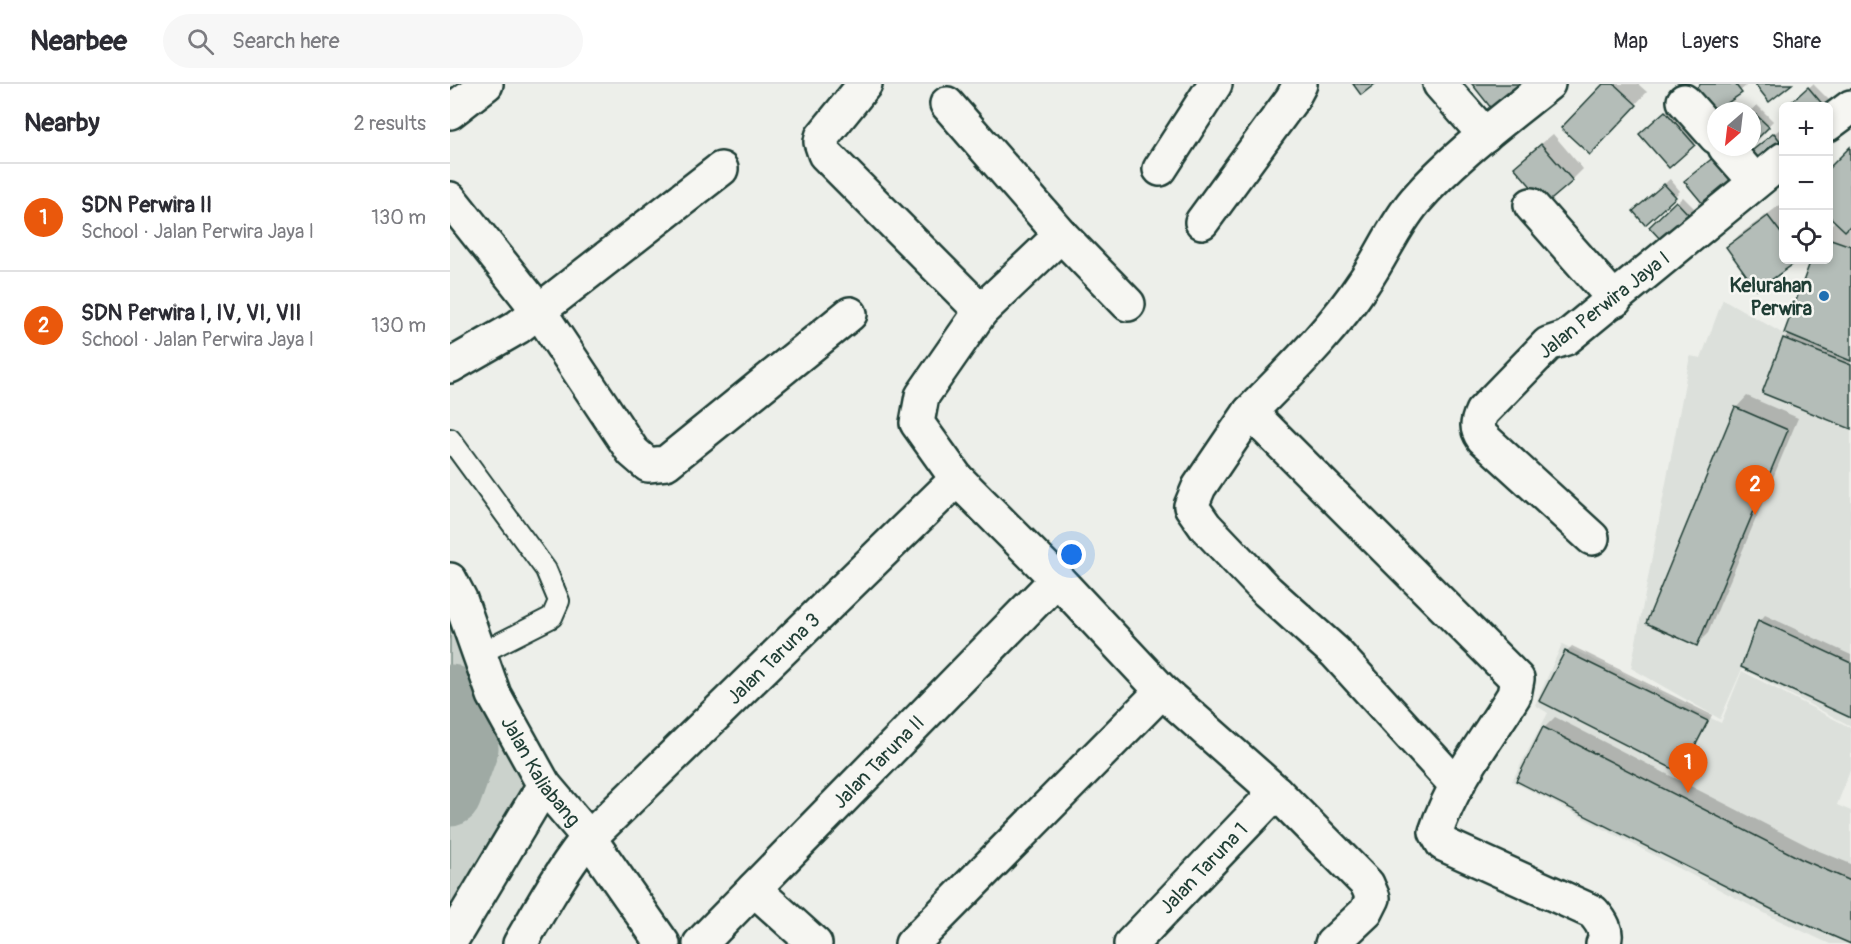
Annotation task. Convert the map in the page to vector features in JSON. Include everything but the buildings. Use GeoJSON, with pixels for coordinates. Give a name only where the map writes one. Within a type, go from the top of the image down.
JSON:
{"type":"FeatureCollection","features":[{"type":"Feature","properties":{"kind":"street"},"geometry":{"type":"LineString","coordinates":[[450,112],[486,84]]}},
{"type":"Feature","properties":{"kind":"street"},"geometry":{"type":"LineString","coordinates":[[865,84],[822,137],[821,142],[825,154],[981,311]]}},
{"type":"Feature","properties":{"kind":"street"},"geometry":{"type":"LineString","coordinates":[[1160,169],[1215,84]]}},
{"type":"Feature","properties":{"kind":"street"},"geometry":{"type":"LineString","coordinates":[[1202,222],[1292,99],[1300,84]]}},
{"type":"Feature","properties":{"kind":"street"},"geometry":{"type":"LineString","coordinates":[[1440,84],[1485,135]]}},
{"type":"Feature","properties":{"kind":"street"},"geometry":{"type":"LineString","coordinates":[[1457,786],[1335,652],[1267,591],[1205,526],[1191,507],[1199,487],[1250,412],[1328,332],[1365,282],[1413,204],[1434,180],[1548,84]]}},
{"type":"Feature","properties":{"kind":"street"},"geometry":{"type":"LineString","coordinates":[[1684,101],[1707,127]]}},
{"type":"Feature","properties":{"kind":"street"},"geometry":{"type":"LineString","coordinates":[[947,104],[1061,235],[1128,304]]}},
{"type":"Feature","properties":{"kind":"street"},"geometry":{"type":"LineString","coordinates":[[1833,120],[1851,107]]}},
{"type":"Feature","properties":{"kind":"street"},"geometry":{"type":"LineString","coordinates":[[1733,156],[1755,181]]}},
{"type":"Feature","properties":{"kind":"street","name":"Jalan Perwira Jaya I"},"geometry":{"type":"LineString","coordinates":[[1592,538],[1483,438],[1478,431],[1477,423],[1482,412],[1548,344],[1566,338],[1615,300],[1779,163]]}},
{"type":"Feature","properties":{"kind":"street"},"geometry":{"type":"LineString","coordinates":[[450,366],[518,327],[721,169]]}},
{"type":"Feature","properties":{"kind":"street"},"geometry":{"type":"LineString","coordinates":[[450,199],[539,311],[633,452],[648,465],[666,463],[850,315]]}},
{"type":"Feature","properties":{"kind":"street"},"geometry":{"type":"LineString","coordinates":[[1531,205],[1615,300]]}},
{"type":"Feature","properties":{"kind":"street"},"geometry":{"type":"LineString","coordinates":[[1061,235],[981,311],[922,396],[917,423],[957,479],[1057,579],[1162,691],[1276,792],[1367,884],[1373,898],[1366,912],[1332,944]]}},
{"type":"Feature","properties":{"kind":"street"},"geometry":{"type":"LineString","coordinates":[[1250,412],[1517,679],[1514,695],[1457,786],[1436,832],[1443,844],[1593,912],[1603,923],[1605,939],[1603,944]]}},
{"type":"Feature","properties":{"kind":"street","name":"Jalan Taruna 3"},"geometry":{"type":"LineString","coordinates":[[520,944],[572,858],[589,838],[957,479]]}},
{"type":"Feature","properties":{"kind":"street","name":"Jalan Kaliabang"},"geometry":{"type":"LineString","coordinates":[[450,579],[460,599],[494,695],[544,785],[589,838],[663,944]]}},
{"type":"Feature","properties":{"kind":"street","name":"Jalan Taruna II"},"geometry":{"type":"LineString","coordinates":[[699,944],[1057,579]]}},
{"type":"Feature","properties":{"kind":"street"},"geometry":{"type":"LineString","coordinates":[[912,944],[1162,691]]}},
{"type":"Feature","properties":{"kind":"street"},"geometry":{"type":"LineString","coordinates":[[450,942],[544,785]]}},
{"type":"Feature","properties":{"kind":"street","name":"Jalan Taruna 1"},"geometry":{"type":"LineString","coordinates":[[1131,944],[1276,792]]}},
{"type":"Feature","properties":{"kind":"street"},"geometry":{"type":"LineString","coordinates":[[754,889],[815,944]]}},
{"type":"Feature","properties":{"kind":"lane"},"geometry":{"type":"LineString","coordinates":[[450,439],[546,570],[559,602],[552,617],[479,654]]}},
{"type":"Feature","properties":{"kind":"shaded area"},"geometry":{"type":"Polygon","coordinates":[[[1723,299],[1780,332],[1851,363],[1851,726],[1742,669],[1720,719],[1631,668],[1690,356],[1701,358],[1723,299]]]}},
{"type":"Feature","properties":{"kind":"shaded area"},"geometry":{"type":"Polygon","coordinates":[[[450,580],[544,785],[450,942],[450,795],[467,748],[450,696],[450,580]]]}},
{"type":"Feature","properties":{"kind":"shaded area"},"geometry":{"type":"Polygon","coordinates":[[[1562,644],[1721,723],[1742,671],[1851,728],[1851,768],[1837,805],[1851,811],[1851,944],[1830,944],[1772,917],[1512,781],[1548,713],[1535,705],[1562,644]]]}},
{"type":"Feature","properties":{"kind":"waterway"},"geometry":{"type":"LineString","coordinates":[[450,696],[467,748],[450,795]]}},
{"type":"Feature","properties":{"kind":"place","name":"Kelurahan Perwira"},"geometry":{"type":"Point","coordinates":[1824,296]}},
{"type":"Feature","properties":{"kind":"place","name":"SDN Perwira I, IV, VI, VII"},"geometry":{"type":"Point","coordinates":[1755,515]}},
{"type":"Feature","properties":{"kind":"place","name":"SDN Perwira II"},"geometry":{"type":"Point","coordinates":[1688,793]}}]}
